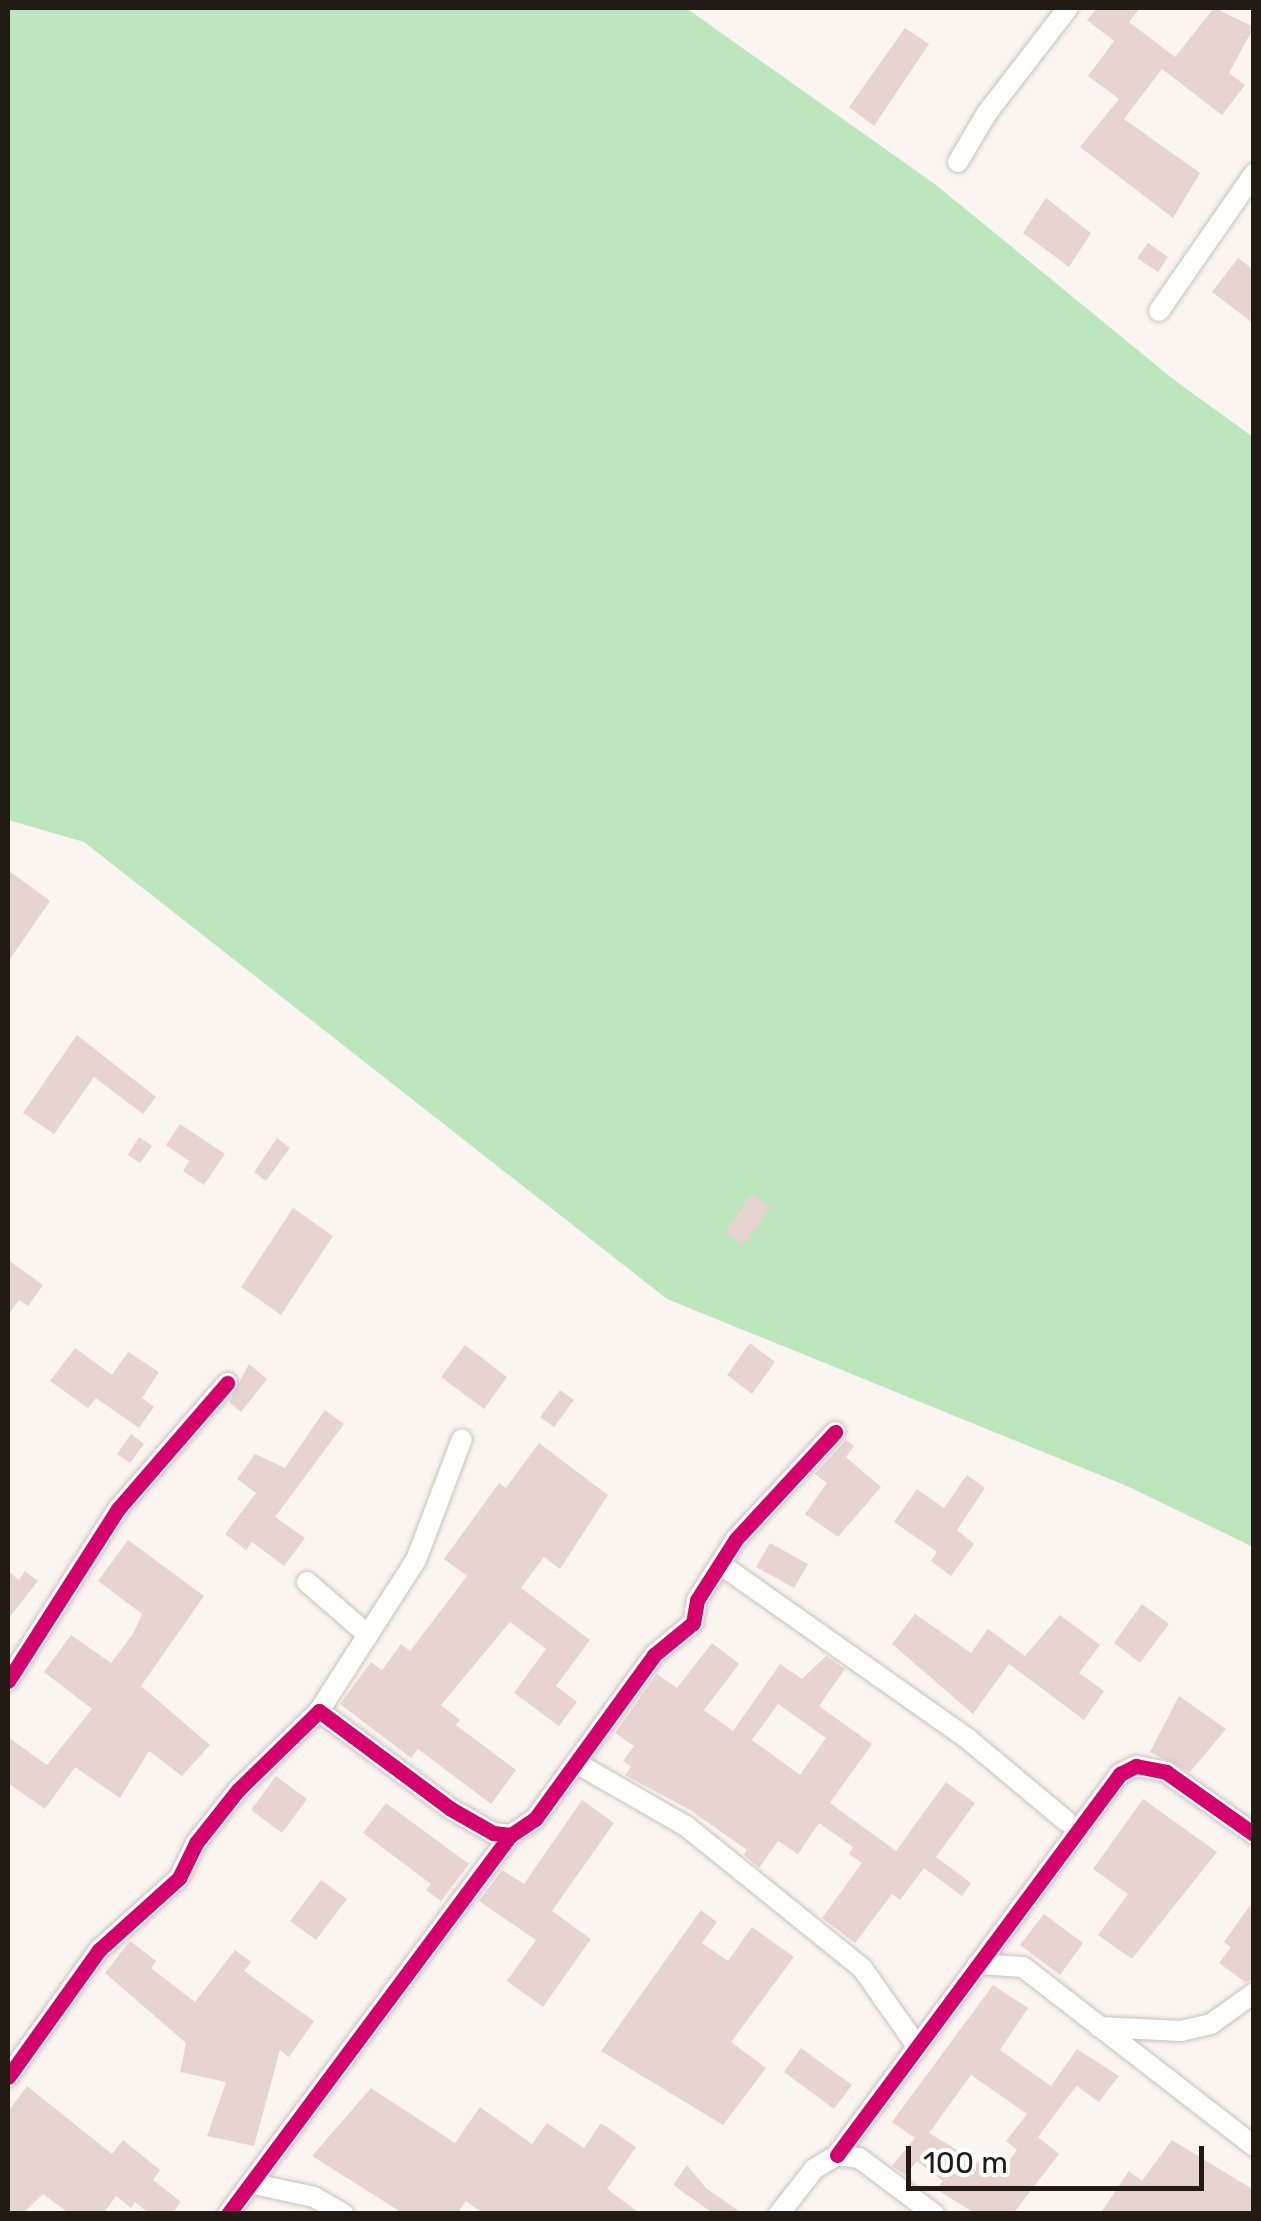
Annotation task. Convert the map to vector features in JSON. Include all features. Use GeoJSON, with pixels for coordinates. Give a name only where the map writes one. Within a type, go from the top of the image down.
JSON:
{"type":"FeatureCollection","features":[{"type":"Feature","properties":{"kind":"street"},"geometry":{"type":"LineString","coordinates":[[958,162],[987,113],[1068,8]]}},
{"type":"Feature","properties":{"kind":"street"},"geometry":{"type":"LineString","coordinates":[[1159,310],[1254,174]]}},
{"type":"Feature","properties":{"kind":"street"},"geometry":{"type":"LineString","coordinates":[[8,1681],[118,1509],[226,1382]]}},
{"type":"Feature","properties":{"kind":"street"},"geometry":{"type":"LineString","coordinates":[[228,2214],[511,1835],[535,1819],[654,1655],[693,1623],[697,1600],[720,1564],[836,1432]]}},
{"type":"Feature","properties":{"kind":"street"},"geometry":{"type":"LineString","coordinates":[[8,2078],[87,1963],[179,1878],[196,1843],[238,1790],[320,1711],[416,1560],[462,1439]]}},
{"type":"Feature","properties":{"kind":"street"},"geometry":{"type":"LineString","coordinates":[[720,1564],[968,1740],[1066,1821]]}},
{"type":"Feature","properties":{"kind":"street"},"geometry":{"type":"LineString","coordinates":[[307,1582],[368,1636]]}},
{"type":"Feature","properties":{"kind":"street"},"geometry":{"type":"LineString","coordinates":[[320,1711],[451,1809],[493,1833],[511,1835]]}},
{"type":"Feature","properties":{"kind":"street"},"geometry":{"type":"LineString","coordinates":[[578,1764],[686,1826],[862,1968],[915,2043]]}},
{"type":"Feature","properties":{"kind":"street"},"geometry":{"type":"LineString","coordinates":[[779,2214],[814,2169],[837,2156],[915,2043],[978,1964],[1108,1785],[1136,1766],[1166,1772],[1254,1834]]}},
{"type":"Feature","properties":{"kind":"street"},"geometry":{"type":"LineString","coordinates":[[978,1964],[1023,1967],[1254,2146]]}},
{"type":"Feature","properties":{"kind":"street"},"geometry":{"type":"LineString","coordinates":[[1099,2027],[1181,2031],[1211,2024],[1254,1993]]}},
{"type":"Feature","properties":{"kind":"street"},"geometry":{"type":"LineString","coordinates":[[837,2156],[860,2158],[934,2214]]}},
{"type":"Feature","properties":{"kind":"street"},"geometry":{"type":"LineString","coordinates":[[254,2184],[314,2197],[344,2214]]}},
{"type":"Feature","properties":{"kind":"green space"},"geometry":{"type":"Polygon","coordinates":[[[8,8],[686,8],[936,185],[1173,379],[1253,437],[1253,1547],[1127,1486],[667,1299],[84,842],[8,820],[8,8]]]}},
{"type":"Feature","properties":{"kind":"building"},"geometry":{"type":"Polygon","coordinates":[[[1097,8],[1140,8],[1129,22],[1175,57],[1214,8],[1254,27],[1229,73],[1245,85],[1222,115],[1162,69],[1124,119],[1200,173],[1173,218],[1080,147],[1119,99],[1088,76],[1114,41],[1087,20],[1097,8]]]}},
{"type":"Feature","properties":{"kind":"building"},"geometry":{"type":"Polygon","coordinates":[[[905,28],[929,44],[874,126],[849,107],[905,28]]]}},
{"type":"Feature","properties":{"kind":"building"},"geometry":{"type":"Polygon","coordinates":[[[1046,198],[1091,233],[1069,267],[1023,233],[1046,198]]]}},
{"type":"Feature","properties":{"kind":"building"},"geometry":{"type":"Polygon","coordinates":[[[1148,243],[1168,257],[1158,272],[1137,258],[1148,243]]]}},
{"type":"Feature","properties":{"kind":"building"},"geometry":{"type":"Polygon","coordinates":[[[1238,258],[1254,270],[1254,324],[1212,292],[1238,258]]]}},
{"type":"Feature","properties":{"kind":"building"},"geometry":{"type":"Polygon","coordinates":[[[8,870],[50,901],[8,962],[8,870]]]}},
{"type":"Feature","properties":{"kind":"building"},"geometry":{"type":"Polygon","coordinates":[[[77,1035],[156,1097],[143,1114],[94,1077],[54,1134],[23,1113],[77,1035]]]}},
{"type":"Feature","properties":{"kind":"building"},"geometry":{"type":"Polygon","coordinates":[[[180,1124],[225,1154],[204,1185],[183,1171],[189,1161],[166,1145],[180,1124]]]}},
{"type":"Feature","properties":{"kind":"building"},"geometry":{"type":"Polygon","coordinates":[[[139,1137],[152,1146],[140,1163],[128,1155],[139,1137]]]}},
{"type":"Feature","properties":{"kind":"building"},"geometry":{"type":"Polygon","coordinates":[[[277,1138],[290,1148],[266,1181],[254,1172],[277,1138]]]}},
{"type":"Feature","properties":{"kind":"building"},"geometry":{"type":"Polygon","coordinates":[[[751,1194],[770,1207],[743,1246],[725,1233],[751,1194]]]}},
{"type":"Feature","properties":{"kind":"building"},"geometry":{"type":"Polygon","coordinates":[[[293,1208],[333,1236],[281,1315],[241,1287],[293,1208]]]}},
{"type":"Feature","properties":{"kind":"building"},"geometry":{"type":"Polygon","coordinates":[[[8,1260],[43,1285],[28,1306],[19,1300],[8,1315],[8,1260]]]}},
{"type":"Feature","properties":{"kind":"building"},"geometry":{"type":"Polygon","coordinates":[[[750,1343],[775,1362],[752,1394],[727,1375],[750,1343]]]}},
{"type":"Feature","properties":{"kind":"building"},"geometry":{"type":"Polygon","coordinates":[[[465,1345],[507,1377],[484,1409],[441,1377],[465,1345]]]}},
{"type":"Feature","properties":{"kind":"building"},"geometry":{"type":"Polygon","coordinates":[[[75,1348],[112,1375],[128,1352],[159,1372],[142,1398],[154,1407],[139,1428],[96,1398],[88,1408],[50,1381],[75,1348]]]}},
{"type":"Feature","properties":{"kind":"building"},"geometry":{"type":"Polygon","coordinates":[[[249,1364],[267,1379],[241,1412],[229,1402],[249,1364]]]}},
{"type":"Feature","properties":{"kind":"building"},"geometry":{"type":"Polygon","coordinates":[[[560,1390],[574,1400],[554,1427],[540,1417],[560,1390]]]}},
{"type":"Feature","properties":{"kind":"building"},"geometry":{"type":"Polygon","coordinates":[[[325,1410],[344,1424],[275,1517],[305,1538],[284,1566],[252,1542],[246,1550],[225,1534],[256,1493],[237,1479],[255,1454],[285,1468],[325,1410]]]}},
{"type":"Feature","properties":{"kind":"building"},"geometry":{"type":"Polygon","coordinates":[[[131,1434],[144,1444],[130,1463],[117,1454],[131,1434]]]}},
{"type":"Feature","properties":{"kind":"building"},"geometry":{"type":"Polygon","coordinates":[[[846,1440],[854,1446],[846,1457],[881,1487],[838,1537],[805,1514],[827,1483],[815,1474],[846,1440]]]}},
{"type":"Feature","properties":{"kind":"building"},"geometry":{"type":"Polygon","coordinates":[[[539,1443],[608,1495],[560,1569],[544,1557],[521,1588],[590,1640],[556,1686],[577,1702],[559,1726],[514,1693],[546,1649],[510,1622],[441,1705],[460,1720],[456,1725],[516,1770],[491,1804],[418,1749],[411,1758],[340,1704],[371,1662],[382,1670],[401,1644],[410,1651],[467,1576],[444,1559],[499,1483],[506,1488],[539,1443]]]}},
{"type":"Feature","properties":{"kind":"building"},"geometry":{"type":"Polygon","coordinates":[[[967,1475],[985,1488],[957,1530],[974,1544],[951,1576],[931,1561],[937,1552],[894,1522],[917,1489],[944,1508],[967,1475]]]}},
{"type":"Feature","properties":{"kind":"building"},"geometry":{"type":"Polygon","coordinates":[[[128,1540],[204,1596],[141,1686],[210,1745],[182,1776],[149,1751],[120,1798],[75,1767],[45,1809],[8,1783],[8,1737],[47,1765],[92,1709],[44,1672],[71,1635],[111,1663],[133,1634],[142,1614],[98,1581],[128,1540]]]}},
{"type":"Feature","properties":{"kind":"building"},"geometry":{"type":"Polygon","coordinates":[[[770,1543],[808,1564],[794,1588],[756,1567],[770,1543]]]}},
{"type":"Feature","properties":{"kind":"building"},"geometry":{"type":"Polygon","coordinates":[[[8,1571],[19,1580],[25,1571],[38,1581],[8,1619],[8,1571]]]}},
{"type":"Feature","properties":{"kind":"building"},"geometry":{"type":"Polygon","coordinates":[[[1142,1604],[1169,1624],[1140,1663],[1114,1643],[1142,1604]]]}},
{"type":"Feature","properties":{"kind":"building"},"geometry":{"type":"Polygon","coordinates":[[[915,1614],[971,1653],[988,1629],[1025,1656],[1060,1615],[1100,1645],[1079,1673],[1104,1691],[1084,1720],[1009,1664],[973,1714],[892,1644],[915,1614]]]}},
{"type":"Feature","properties":{"kind":"building"},"geometry":{"type":"Polygon","coordinates":[[[712,1643],[739,1664],[704,1710],[733,1731],[780,1664],[802,1679],[826,1656],[845,1669],[819,1706],[872,1744],[830,1803],[896,1851],[946,1782],[975,1803],[936,1857],[971,1883],[962,1896],[924,1868],[900,1900],[892,1894],[855,1943],[822,1918],[862,1863],[849,1854],[853,1847],[819,1823],[798,1854],[778,1841],[759,1868],[744,1855],[747,1850],[690,1810],[625,1775],[631,1767],[623,1761],[634,1746],[615,1733],[657,1674],[677,1688],[712,1643]],[[778,1704],[752,1740],[800,1775],[826,1738],[778,1704]]]}},
{"type":"Feature","properties":{"kind":"building"},"geometry":{"type":"Polygon","coordinates":[[[1179,1696],[1226,1729],[1190,1772],[1150,1752],[1179,1696]]]}},
{"type":"Feature","properties":{"kind":"building"},"geometry":{"type":"Polygon","coordinates":[[[276,1776],[307,1799],[282,1833],[251,1810],[276,1776]]]}},
{"type":"Feature","properties":{"kind":"building"},"geometry":{"type":"Polygon","coordinates":[[[1143,1799],[1217,1852],[1132,1959],[1098,1935],[1128,1894],[1093,1869],[1143,1799]]]}},
{"type":"Feature","properties":{"kind":"building"},"geometry":{"type":"Polygon","coordinates":[[[582,1800],[614,1823],[552,1911],[591,1939],[543,2007],[507,1981],[536,1940],[479,1901],[502,1870],[524,1884],[582,1800]]]}},
{"type":"Feature","properties":{"kind":"building"},"geometry":{"type":"Polygon","coordinates":[[[386,1803],[469,1864],[441,1901],[426,1890],[431,1884],[363,1833],[386,1803]]]}},
{"type":"Feature","properties":{"kind":"building"},"geometry":{"type":"Polygon","coordinates":[[[321,1880],[347,1899],[316,1940],[290,1921],[321,1880]]]}},
{"type":"Feature","properties":{"kind":"building"},"geometry":{"type":"Polygon","coordinates":[[[1254,1900],[1254,1979],[1245,1982],[1219,1963],[1231,1947],[1224,1942],[1254,1900]]]}},
{"type":"Feature","properties":{"kind":"building"},"geometry":{"type":"Polygon","coordinates":[[[701,1910],[717,1922],[702,1943],[728,1961],[752,1927],[794,1957],[731,2042],[766,2068],[723,2125],[601,2051],[701,1910]]]}},
{"type":"Feature","properties":{"kind":"building"},"geometry":{"type":"Polygon","coordinates":[[[1044,1914],[1083,1943],[1060,1975],[1020,1945],[1044,1914]]]}},
{"type":"Feature","properties":{"kind":"building"},"geometry":{"type":"Polygon","coordinates":[[[130,1941],[156,1961],[151,1968],[195,2002],[235,1950],[251,1962],[244,1971],[314,2021],[289,2057],[280,2050],[254,2146],[207,2136],[226,2082],[180,2072],[186,2043],[105,1973],[130,1941]]]}},
{"type":"Feature","properties":{"kind":"building"},"geometry":{"type":"Polygon","coordinates":[[[993,1985],[1028,2008],[1000,2050],[1051,2086],[1077,2049],[1119,2076],[1099,2102],[1077,2086],[1064,2102],[1038,2137],[1059,2154],[1013,2214],[976,2214],[936,2189],[943,2181],[917,2161],[905,2175],[892,2166],[915,2138],[892,2122],[993,1985]],[[971,2075],[929,2133],[999,2175],[1017,2150],[1006,2141],[1027,2114],[971,2075]]]}},
{"type":"Feature","properties":{"kind":"building"},"geometry":{"type":"Polygon","coordinates":[[[801,2048],[852,2085],[834,2109],[784,2072],[801,2048]]]}},
{"type":"Feature","properties":{"kind":"building"},"geometry":{"type":"Polygon","coordinates":[[[27,2086],[112,2154],[123,2140],[160,2170],[153,2180],[181,2202],[172,2214],[150,2214],[135,2202],[131,2208],[116,2196],[103,2214],[70,2214],[43,2194],[22,2214],[8,2214],[8,2112],[27,2086]]]}},
{"type":"Feature","properties":{"kind":"building"},"geometry":{"type":"Polygon","coordinates":[[[371,2088],[455,2143],[480,2107],[532,2144],[547,2123],[584,2148],[601,2123],[636,2147],[607,2189],[641,2214],[484,2214],[466,2201],[457,2214],[404,2214],[312,2156],[371,2088]]]}},
{"type":"Feature","properties":{"kind":"building"},"geometry":{"type":"Polygon","coordinates":[[[1172,2140],[1254,2190],[1254,2214],[1100,2214],[1129,2171],[1142,2181],[1172,2140]]]}},
{"type":"Feature","properties":{"kind":"building"},"geometry":{"type":"Polygon","coordinates":[[[687,2165],[706,2188],[743,2214],[714,2214],[673,2185],[687,2165]]]}},
{"type":"Feature","properties":{"kind":"cycle path"},"geometry":{"type":"LineString","coordinates":[[8,1681],[118,1509],[227,1383]]}},
{"type":"Feature","properties":{"kind":"cycle path"},"geometry":{"type":"LineString","coordinates":[[228,2214],[511,1835],[535,1819],[654,1655],[693,1623],[697,1600],[736,1539],[835,1432]]}},
{"type":"Feature","properties":{"kind":"cycle path"},"geometry":{"type":"LineString","coordinates":[[8,2077],[99,1950],[179,1878],[196,1843],[238,1790],[319,1711],[451,1809],[493,1833],[511,1835]]}},
{"type":"Feature","properties":{"kind":"cycle path"},"geometry":{"type":"LineString","coordinates":[[837,2155],[1120,1774],[1136,1766],[1166,1772],[1254,1834]]}}]}
